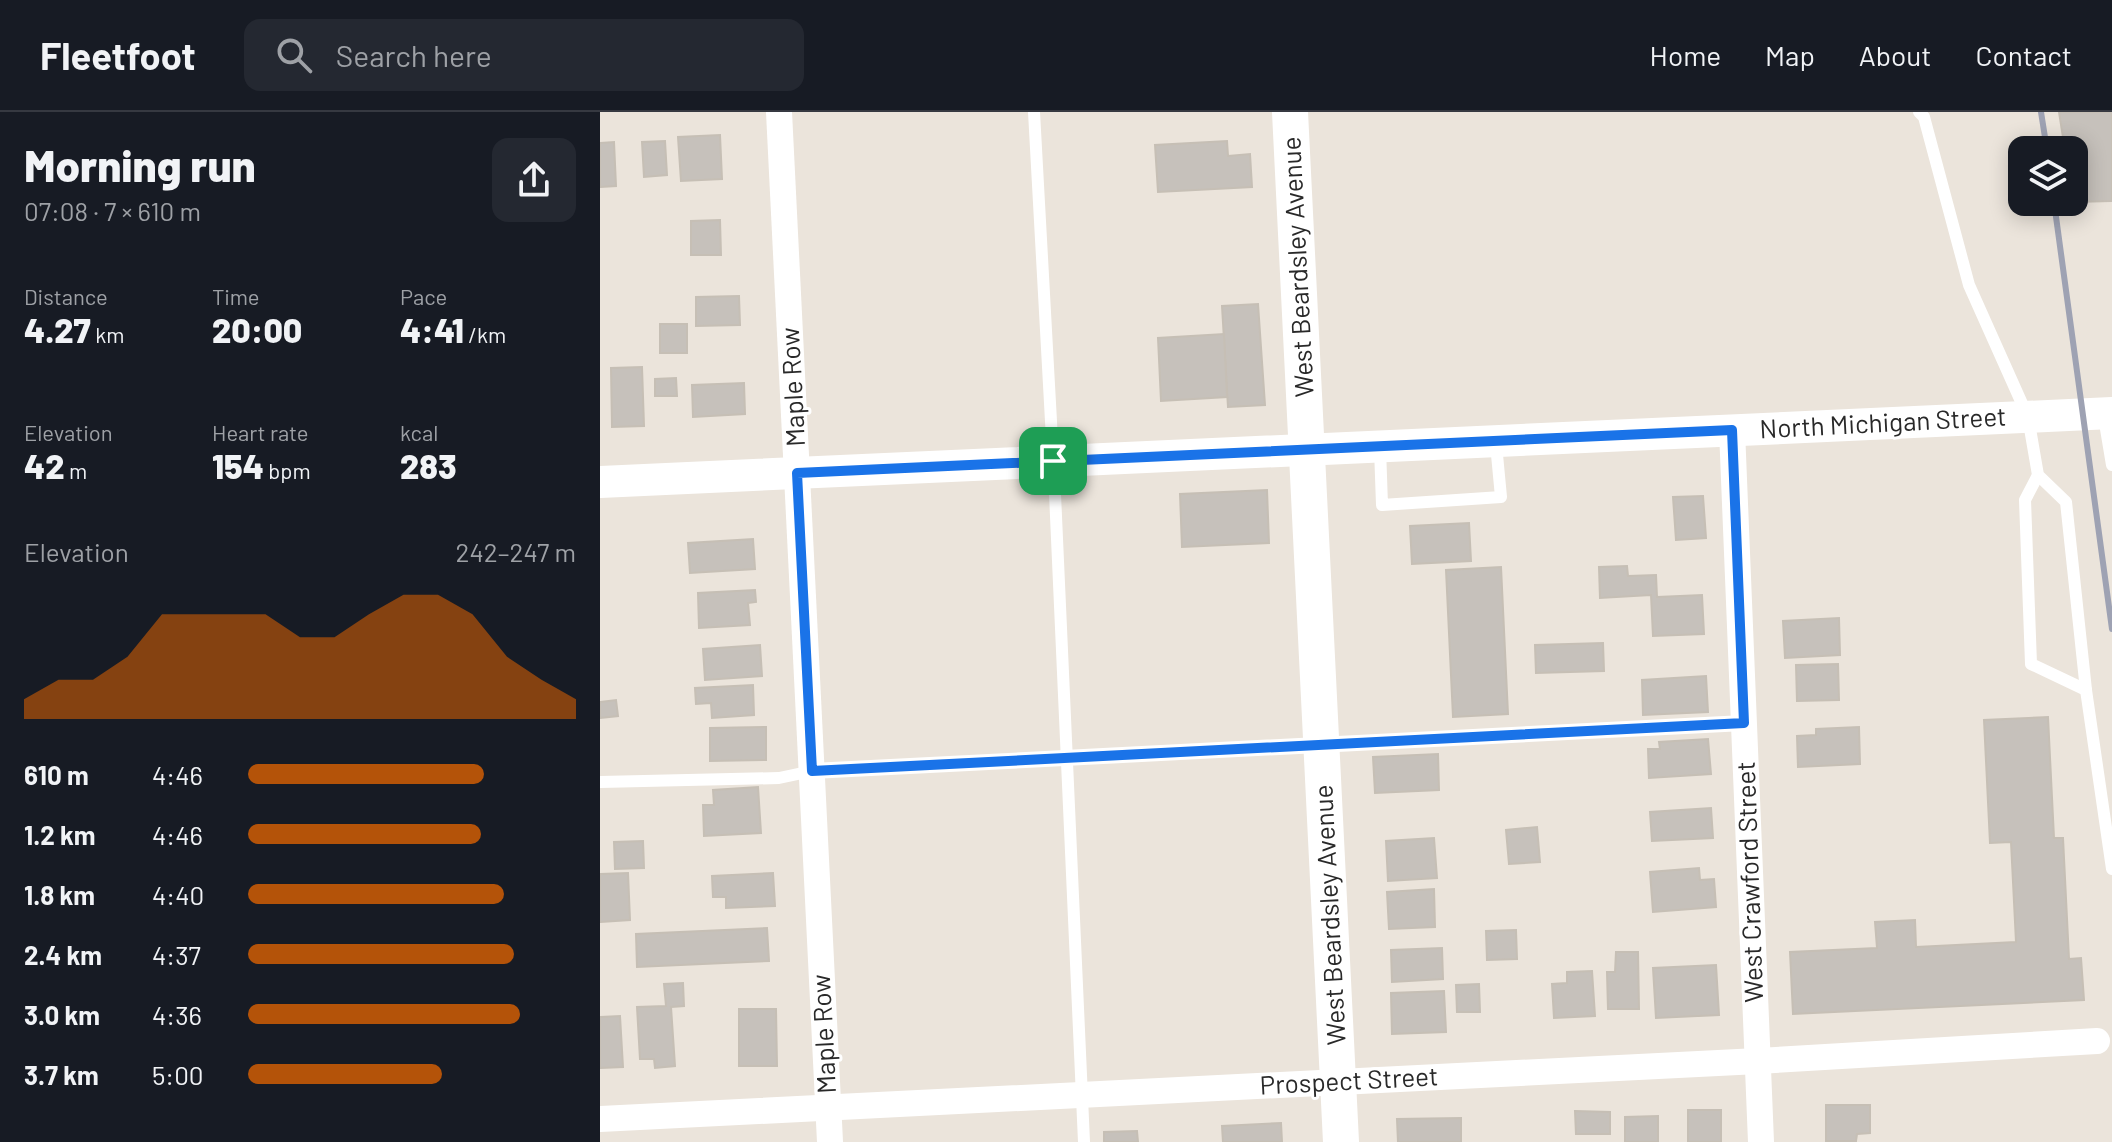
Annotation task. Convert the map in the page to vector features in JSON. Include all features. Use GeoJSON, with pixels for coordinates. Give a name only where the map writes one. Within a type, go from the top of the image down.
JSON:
{"type":"FeatureCollection","features":[{"type":"Feature","properties":{"kind":"main road","name":"West Beardsley Avenue"},"geometry":{"type":"LineString","coordinates":[[1290,112],[1341,1142]]}},
{"type":"Feature","properties":{"kind":"street","name":"Maple Row"},"geometry":{"type":"LineString","coordinates":[[779,112],[830,1142]]}},
{"type":"Feature","properties":{"kind":"street","name":"North Michigan Street"},"geometry":{"type":"LineString","coordinates":[[600,482],[2108,413]]}},
{"type":"Feature","properties":{"kind":"street","name":"West Crawford Street"},"geometry":{"type":"LineString","coordinates":[[1732,430],[1761,1142]]}},
{"type":"Feature","properties":{"kind":"street","name":"Prospect Street"},"geometry":{"type":"LineString","coordinates":[[600,1119],[1758,1061],[2101,1037]]}},
{"type":"Feature","properties":{"kind":"lane"},"geometry":{"type":"LineString","coordinates":[[1034,112],[1084,1142]]}},
{"type":"Feature","properties":{"kind":"lane"},"geometry":{"type":"LineString","coordinates":[[1919,112],[1924,117],[1969,285],[2028,417],[2038,475],[2066,502],[2086,690],[2112,869]]}},
{"type":"Feature","properties":{"kind":"lane"},"geometry":{"type":"LineString","coordinates":[[2108,413],[2112,465]]}},
{"type":"Feature","properties":{"kind":"lane"},"geometry":{"type":"LineString","coordinates":[[1379,446],[1382,505],[1501,497],[1496,441]]}},
{"type":"Feature","properties":{"kind":"lane"},"geometry":{"type":"LineString","coordinates":[[2038,475],[2025,500],[2031,664],[2086,690]]}},
{"type":"Feature","properties":{"kind":"lane"},"geometry":{"type":"LineString","coordinates":[[600,782],[779,778],[812,771],[1744,723]]}},
{"type":"Feature","properties":{"kind":"building"},"geometry":{"type":"Polygon","coordinates":[[[2059,112],[2112,112],[2112,201],[2088,202],[2088,136],[2063,136],[2059,112]]]}},
{"type":"Feature","properties":{"kind":"building"},"geometry":{"type":"Polygon","coordinates":[[[720,135],[722,179],[681,181],[678,137],[720,135]]]}},
{"type":"Feature","properties":{"kind":"building"},"geometry":{"type":"Polygon","coordinates":[[[665,141],[667,175],[644,177],[642,142],[665,141]]]}},
{"type":"Feature","properties":{"kind":"building"},"geometry":{"type":"Polygon","coordinates":[[[1227,141],[1228,156],[1250,154],[1252,187],[1158,192],[1155,145],[1227,141]]]}},
{"type":"Feature","properties":{"kind":"building"},"geometry":{"type":"Polygon","coordinates":[[[614,142],[616,186],[600,187],[600,143],[614,142]]]}},
{"type":"Feature","properties":{"kind":"building"},"geometry":{"type":"Polygon","coordinates":[[[720,220],[721,255],[691,255],[691,221],[720,220]]]}},
{"type":"Feature","properties":{"kind":"building"},"geometry":{"type":"Polygon","coordinates":[[[739,296],[740,325],[696,326],[696,297],[739,296]]]}},
{"type":"Feature","properties":{"kind":"building"},"geometry":{"type":"Polygon","coordinates":[[[1258,304],[1265,405],[1228,407],[1222,306],[1258,304]]]}},
{"type":"Feature","properties":{"kind":"building"},"geometry":{"type":"Polygon","coordinates":[[[660,324],[687,324],[687,353],[660,353],[660,324]]]}},
{"type":"Feature","properties":{"kind":"building"},"geometry":{"type":"Polygon","coordinates":[[[1224,334],[1227,397],[1161,401],[1158,338],[1224,334]]]}},
{"type":"Feature","properties":{"kind":"building"},"geometry":{"type":"Polygon","coordinates":[[[642,367],[644,426],[612,427],[611,368],[642,367]]]}},
{"type":"Feature","properties":{"kind":"building"},"geometry":{"type":"Polygon","coordinates":[[[676,378],[677,396],[655,396],[655,379],[676,378]]]}},
{"type":"Feature","properties":{"kind":"building"},"geometry":{"type":"Polygon","coordinates":[[[744,383],[745,414],[693,417],[692,385],[744,383]]]}},
{"type":"Feature","properties":{"kind":"building"},"geometry":{"type":"Polygon","coordinates":[[[1267,490],[1269,543],[1182,547],[1180,494],[1267,490]]]}},
{"type":"Feature","properties":{"kind":"building"},"geometry":{"type":"Polygon","coordinates":[[[1703,496],[1706,538],[1676,540],[1673,497],[1703,496]]]}},
{"type":"Feature","properties":{"kind":"building"},"geometry":{"type":"Polygon","coordinates":[[[1469,523],[1471,561],[1412,564],[1410,526],[1469,523]]]}},
{"type":"Feature","properties":{"kind":"building"},"geometry":{"type":"Polygon","coordinates":[[[753,539],[755,569],[690,573],[688,543],[753,539]]]}},
{"type":"Feature","properties":{"kind":"building"},"geometry":{"type":"Polygon","coordinates":[[[1627,566],[1628,576],[1656,575],[1657,597],[1702,595],[1704,634],[1653,636],[1651,595],[1600,598],[1599,567],[1627,566]]]}},
{"type":"Feature","properties":{"kind":"building"},"geometry":{"type":"Polygon","coordinates":[[[1501,567],[1508,714],[1453,717],[1446,570],[1501,567]]]}},
{"type":"Feature","properties":{"kind":"building"},"geometry":{"type":"Polygon","coordinates":[[[755,590],[756,602],[748,603],[750,625],[699,628],[698,593],[755,590]]]}},
{"type":"Feature","properties":{"kind":"building"},"geometry":{"type":"Polygon","coordinates":[[[1839,618],[1840,655],[1785,658],[1783,621],[1839,618]]]}},
{"type":"Feature","properties":{"kind":"building"},"geometry":{"type":"Polygon","coordinates":[[[1603,643],[1604,671],[1536,673],[1535,645],[1603,643]]]}},
{"type":"Feature","properties":{"kind":"building"},"geometry":{"type":"Polygon","coordinates":[[[760,645],[762,676],[705,680],[703,649],[760,645]]]}},
{"type":"Feature","properties":{"kind":"building"},"geometry":{"type":"Polygon","coordinates":[[[1838,664],[1839,700],[1797,701],[1796,665],[1838,664]]]}},
{"type":"Feature","properties":{"kind":"building"},"geometry":{"type":"Polygon","coordinates":[[[1706,676],[1708,712],[1643,715],[1642,680],[1706,676]]]}},
{"type":"Feature","properties":{"kind":"building"},"geometry":{"type":"Polygon","coordinates":[[[753,685],[754,715],[712,718],[711,703],[696,704],[695,688],[753,685]]]}},
{"type":"Feature","properties":{"kind":"building"},"geometry":{"type":"Polygon","coordinates":[[[616,700],[618,716],[600,718],[600,702],[616,700]]]}},
{"type":"Feature","properties":{"kind":"building"},"geometry":{"type":"Polygon","coordinates":[[[2048,717],[2054,838],[2063,838],[2069,959],[2081,958],[2084,1000],[1793,1014],[1790,952],[1877,948],[1875,922],[1915,920],[1916,947],[2016,942],[2011,842],[1990,843],[1984,720],[2048,717]]]}},
{"type":"Feature","properties":{"kind":"building"},"geometry":{"type":"Polygon","coordinates":[[[766,727],[766,760],[710,761],[710,728],[766,727]]]}},
{"type":"Feature","properties":{"kind":"building"},"geometry":{"type":"Polygon","coordinates":[[[1859,727],[1860,764],[1798,767],[1797,736],[1816,735],[1816,729],[1859,727]]]}},
{"type":"Feature","properties":{"kind":"building"},"geometry":{"type":"Polygon","coordinates":[[[1708,739],[1711,774],[1649,778],[1648,749],[1660,749],[1659,742],[1708,739]]]}},
{"type":"Feature","properties":{"kind":"building"},"geometry":{"type":"Polygon","coordinates":[[[1438,754],[1439,790],[1375,793],[1373,757],[1438,754]]]}},
{"type":"Feature","properties":{"kind":"building"},"geometry":{"type":"Polygon","coordinates":[[[758,787],[761,833],[704,836],[703,805],[714,805],[713,790],[758,787]]]}},
{"type":"Feature","properties":{"kind":"building"},"geometry":{"type":"Polygon","coordinates":[[[1711,808],[1713,838],[1652,841],[1650,812],[1711,808]]]}},
{"type":"Feature","properties":{"kind":"building"},"geometry":{"type":"Polygon","coordinates":[[[1537,827],[1540,862],[1509,864],[1506,830],[1537,827]]]}},
{"type":"Feature","properties":{"kind":"building"},"geometry":{"type":"Polygon","coordinates":[[[1434,838],[1437,878],[1388,881],[1386,841],[1434,838]]]}},
{"type":"Feature","properties":{"kind":"building"},"geometry":{"type":"Polygon","coordinates":[[[643,841],[644,868],[615,869],[614,842],[643,841]]]}},
{"type":"Feature","properties":{"kind":"building"},"geometry":{"type":"Polygon","coordinates":[[[1699,868],[1700,880],[1714,879],[1716,907],[1653,912],[1650,872],[1699,868]]]}},
{"type":"Feature","properties":{"kind":"building"},"geometry":{"type":"Polygon","coordinates":[[[628,873],[630,920],[600,922],[600,874],[628,873]]]}},
{"type":"Feature","properties":{"kind":"building"},"geometry":{"type":"Polygon","coordinates":[[[773,873],[775,906],[726,908],[726,897],[713,897],[712,876],[773,873]]]}},
{"type":"Feature","properties":{"kind":"building"},"geometry":{"type":"Polygon","coordinates":[[[1434,889],[1435,927],[1389,929],[1387,892],[1434,889]]]}},
{"type":"Feature","properties":{"kind":"building"},"geometry":{"type":"Polygon","coordinates":[[[767,928],[769,961],[637,967],[636,934],[767,928]]]}},
{"type":"Feature","properties":{"kind":"building"},"geometry":{"type":"Polygon","coordinates":[[[1516,930],[1517,959],[1487,960],[1486,931],[1516,930]]]}},
{"type":"Feature","properties":{"kind":"building"},"geometry":{"type":"Polygon","coordinates":[[[1442,948],[1443,979],[1392,982],[1391,950],[1442,948]]]}},
{"type":"Feature","properties":{"kind":"building"},"geometry":{"type":"Polygon","coordinates":[[[1616,952],[1638,952],[1639,1009],[1608,1009],[1607,972],[1615,972],[1616,952]]]}},
{"type":"Feature","properties":{"kind":"building"},"geometry":{"type":"Polygon","coordinates":[[[1716,965],[1719,1015],[1656,1018],[1653,968],[1716,965]]]}},
{"type":"Feature","properties":{"kind":"building"},"geometry":{"type":"Polygon","coordinates":[[[1592,971],[1595,1016],[1554,1018],[1552,984],[1567,983],[1567,972],[1592,971]]]}},
{"type":"Feature","properties":{"kind":"building"},"geometry":{"type":"Polygon","coordinates":[[[683,983],[684,1006],[671,1007],[675,1066],[655,1068],[654,1059],[640,1059],[637,1007],[666,1006],[664,984],[683,983]]]}},
{"type":"Feature","properties":{"kind":"building"},"geometry":{"type":"Polygon","coordinates":[[[1479,984],[1480,1012],[1457,1012],[1456,985],[1479,984]]]}},
{"type":"Feature","properties":{"kind":"building"},"geometry":{"type":"Polygon","coordinates":[[[1444,991],[1446,1032],[1392,1034],[1391,993],[1444,991]]]}},
{"type":"Feature","properties":{"kind":"building"},"geometry":{"type":"Polygon","coordinates":[[[739,1009],[776,1009],[777,1066],[739,1066],[739,1009]]]}},
{"type":"Feature","properties":{"kind":"building"},"geometry":{"type":"Polygon","coordinates":[[[620,1016],[623,1067],[600,1068],[600,1017],[620,1016]]]}},
{"type":"Feature","properties":{"kind":"building"},"geometry":{"type":"Polygon","coordinates":[[[1826,1105],[1870,1105],[1870,1133],[1857,1134],[1856,1141],[1826,1141],[1826,1105]]]}},
{"type":"Feature","properties":{"kind":"building"},"geometry":{"type":"Polygon","coordinates":[[[1688,1110],[1721,1110],[1721,1142],[1688,1142],[1688,1110]]]}},
{"type":"Feature","properties":{"kind":"building"},"geometry":{"type":"Polygon","coordinates":[[[1575,1111],[1610,1112],[1610,1134],[1576,1134],[1575,1111]]]}},
{"type":"Feature","properties":{"kind":"building"},"geometry":{"type":"Polygon","coordinates":[[[1658,1116],[1658,1142],[1625,1142],[1625,1117],[1658,1116]]]}},
{"type":"Feature","properties":{"kind":"building"},"geometry":{"type":"Polygon","coordinates":[[[1461,1118],[1461,1142],[1398,1142],[1397,1119],[1461,1118]]]}},
{"type":"Feature","properties":{"kind":"building"},"geometry":{"type":"Polygon","coordinates":[[[1281,1123],[1282,1142],[1223,1142],[1222,1126],[1281,1123]]]}},
{"type":"Feature","properties":{"kind":"building"},"geometry":{"type":"Polygon","coordinates":[[[1137,1131],[1138,1142],[1104,1142],[1104,1132],[1137,1131]]]}},
{"type":"Feature","properties":{"kind":"railway"},"geometry":{"type":"LineString","coordinates":[[2041,112],[2045,136]]}},
{"type":"Feature","properties":{"kind":"railway"},"geometry":{"type":"LineString","coordinates":[[2056,216],[2112,629]]}},
{"type":"Feature","properties":{"kind":"route"},"geometry":{"type":"LineString","coordinates":[[1732,430],[1744,723],[812,771],[797,473],[1053,461],[1732,430]]}}]}
